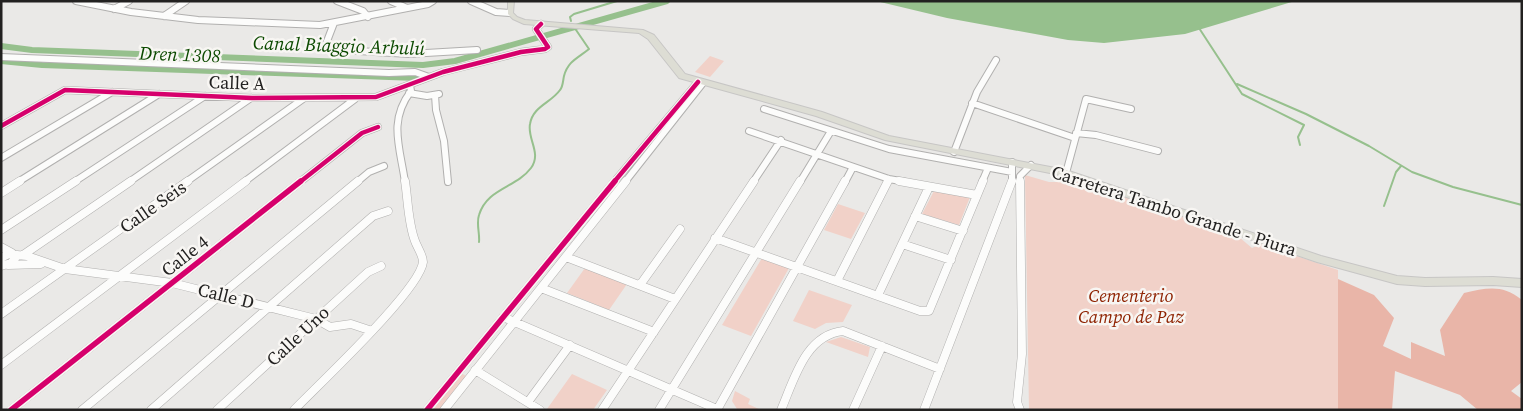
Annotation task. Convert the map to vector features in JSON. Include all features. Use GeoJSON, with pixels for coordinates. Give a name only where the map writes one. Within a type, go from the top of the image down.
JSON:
{"type":"FeatureCollection","features":[{"type":"Feature","properties":{"kind":"main road"},"geometry":{"type":"LineString","coordinates":[[510,13],[511,1]]}},
{"type":"Feature","properties":{"kind":"main road","name":"Carretera Tambo Grande - Piura"},"geometry":{"type":"LineString","coordinates":[[510,13],[519,20],[541,24],[634,29],[646,34],[677,73],[701,83],[773,100],[888,138],[1066,173],[1320,259],[1397,280],[1522,283]]}},
{"type":"Feature","properties":{"kind":"street"},"geometry":{"type":"LineString","coordinates":[[76,1],[97,3],[114,8],[164,16],[320,26],[428,4],[433,1]]}},
{"type":"Feature","properties":{"kind":"street"},"geometry":{"type":"LineString","coordinates":[[114,8],[129,1]]}},
{"type":"Feature","properties":{"kind":"street"},"geometry":{"type":"LineString","coordinates":[[164,16],[186,1]]}},
{"type":"Feature","properties":{"kind":"street"},"geometry":{"type":"LineString","coordinates":[[337,1],[363,11],[368,17]]}},
{"type":"Feature","properties":{"kind":"street"},"geometry":{"type":"LineString","coordinates":[[349,5],[356,1]]}},
{"type":"Feature","properties":{"kind":"street"},"geometry":{"type":"LineString","coordinates":[[391,1],[407,8]]}},
{"type":"Feature","properties":{"kind":"street"},"geometry":{"type":"LineString","coordinates":[[471,1],[496,12],[510,13]]}},
{"type":"Feature","properties":{"kind":"street"},"geometry":{"type":"LineString","coordinates":[[334,23],[324,42],[324,50],[409,54],[477,50]]}},
{"type":"Feature","properties":{"kind":"street","name":"Calle A"},"geometry":{"type":"LineString","coordinates":[[1,126],[65,90],[252,98],[356,99],[378,97],[409,88],[429,77],[521,52],[545,49],[548,47],[547,43],[536,29],[541,24]]}},
{"type":"Feature","properties":{"kind":"street"},"geometry":{"type":"LineString","coordinates":[[1,57],[389,73],[415,72],[429,77]]}},
{"type":"Feature","properties":{"kind":"street"},"geometry":{"type":"LineString","coordinates":[[954,152],[972,103],[996,60]]}},
{"type":"Feature","properties":{"kind":"street"},"geometry":{"type":"LineString","coordinates":[[445,409],[701,83]]}},
{"type":"Feature","properties":{"kind":"street"},"geometry":{"type":"LineString","coordinates":[[427,410],[679,102],[701,83]]}},
{"type":"Feature","properties":{"kind":"street"},"geometry":{"type":"LineString","coordinates":[[294,410],[372,331],[413,284],[423,260],[412,231],[396,124],[401,104],[409,88],[427,96],[437,94],[436,110],[444,141],[448,182]]}},
{"type":"Feature","properties":{"kind":"street"},"geometry":{"type":"LineString","coordinates":[[1,158],[112,92]]}},
{"type":"Feature","properties":{"kind":"street"},"geometry":{"type":"LineString","coordinates":[[1,193],[159,94]]}},
{"type":"Feature","properties":{"kind":"street"},"geometry":{"type":"LineString","coordinates":[[1,230],[206,96]]}},
{"type":"Feature","properties":{"kind":"street"},"geometry":{"type":"LineString","coordinates":[[3,264],[14,261],[17,255],[252,98]]}},
{"type":"Feature","properties":{"kind":"street","name":"Calle Seis"},"geometry":{"type":"LineString","coordinates":[[1,314],[303,99]]}},
{"type":"Feature","properties":{"kind":"street"},"geometry":{"type":"LineString","coordinates":[[1,365],[356,99]]}},
{"type":"Feature","properties":{"kind":"street"},"geometry":{"type":"LineString","coordinates":[[1066,173],[1086,99],[1130,109]]}},
{"type":"Feature","properties":{"kind":"street"},"geometry":{"type":"LineString","coordinates":[[972,103],[1002,112],[1043,130],[1075,136],[1096,135],[1158,151]]}},
{"type":"Feature","properties":{"kind":"street"},"geometry":{"type":"LineString","coordinates":[[764,109],[904,153],[1012,172]]}},
{"type":"Feature","properties":{"kind":"street","name":"Calle 4"},"geometry":{"type":"LineString","coordinates":[[11,410],[362,133],[378,127]]}},
{"type":"Feature","properties":{"kind":"street"},"geometry":{"type":"LineString","coordinates":[[659,410],[831,130]]}},
{"type":"Feature","properties":{"kind":"street"},"geometry":{"type":"LineString","coordinates":[[749,131],[781,140],[853,168],[889,179],[977,195]]}},
{"type":"Feature","properties":{"kind":"street"},"geometry":{"type":"LineString","coordinates":[[602,410],[781,140]]}},
{"type":"Feature","properties":{"kind":"street"},"geometry":{"type":"LineString","coordinates":[[924,410],[1012,183],[1012,162]]}},
{"type":"Feature","properties":{"kind":"street"},"geometry":{"type":"LineString","coordinates":[[1020,410],[1018,402],[1022,354],[1020,176],[1031,165]]}},
{"type":"Feature","properties":{"kind":"street"},"geometry":{"type":"LineString","coordinates":[[82,410],[369,172],[384,166]]}},
{"type":"Feature","properties":{"kind":"street"},"geometry":{"type":"LineString","coordinates":[[503,317],[672,388],[718,410],[853,168]]}},
{"type":"Feature","properties":{"kind":"street"},"geometry":{"type":"LineString","coordinates":[[715,238],[920,311],[929,311],[932,308],[988,168]]}},
{"type":"Feature","properties":{"kind":"street"},"geometry":{"type":"LineString","coordinates":[[837,281],[889,179]]}},
{"type":"Feature","properties":{"kind":"street"},"geometry":{"type":"LineString","coordinates":[[878,295],[928,187]]}},
{"type":"Feature","properties":{"kind":"street"},"geometry":{"type":"LineString","coordinates":[[151,410],[373,216],[388,211]]}},
{"type":"Feature","properties":{"kind":"street"},"geometry":{"type":"LineString","coordinates":[[916,216],[963,231]]}},
{"type":"Feature","properties":{"kind":"street"},"geometry":{"type":"LineString","coordinates":[[640,285],[680,229]]}},
{"type":"Feature","properties":{"kind":"street"},"geometry":{"type":"LineString","coordinates":[[902,244],[951,260]]}},
{"type":"Feature","properties":{"kind":"street","name":"Calle D"},"geometry":{"type":"LineString","coordinates":[[1,247],[17,255],[65,269],[172,283],[316,319],[330,327],[351,324],[372,331]]}},
{"type":"Feature","properties":{"kind":"street"},"geometry":{"type":"LineString","coordinates":[[566,257],[675,299]]}},
{"type":"Feature","properties":{"kind":"street","name":"Calle D"},"geometry":{"type":"LineString","coordinates":[[3,264],[47,264]]}},
{"type":"Feature","properties":{"kind":"street","name":"Calle Uno"},"geometry":{"type":"LineString","coordinates":[[217,410],[368,272],[382,266]]}},
{"type":"Feature","properties":{"kind":"street"},"geometry":{"type":"LineString","coordinates":[[541,288],[654,332]]}},
{"type":"Feature","properties":{"kind":"street"},"geometry":{"type":"LineString","coordinates":[[781,410],[810,350],[821,336],[835,330],[843,331],[940,369]]}},
{"type":"Feature","properties":{"kind":"street"},"geometry":{"type":"LineString","coordinates":[[528,402],[570,345]]}},
{"type":"Feature","properties":{"kind":"street"},"geometry":{"type":"LineString","coordinates":[[853,410],[882,346]]}},
{"type":"Feature","properties":{"kind":"street"},"geometry":{"type":"LineString","coordinates":[[476,370],[540,410]]}},
{"type":"Feature","properties":{"kind":"green space"},"geometry":{"type":"Polygon","coordinates":[[[710,56],[724,61],[710,77],[695,72],[710,56]]]}},
{"type":"Feature","properties":{"kind":"green space","name":"Cementerio Campo de Paz"},"geometry":{"type":"Polygon","coordinates":[[[1025,175],[1049,182],[1058,182],[1061,178],[1090,184],[1239,237],[1252,248],[1261,244],[1338,270],[1338,410],[1029,410],[1025,175]]]}},
{"type":"Feature","properties":{"kind":"green space"},"geometry":{"type":"Polygon","coordinates":[[[934,191],[970,197],[959,225],[922,214],[934,191]]]}},
{"type":"Feature","properties":{"kind":"green space"},"geometry":{"type":"Polygon","coordinates":[[[838,204],[865,213],[851,239],[824,230],[838,204]]]}},
{"type":"Feature","properties":{"kind":"green space"},"geometry":{"type":"Polygon","coordinates":[[[762,258],[789,268],[751,336],[722,325],[762,258]]]}},
{"type":"Feature","properties":{"kind":"green space"},"geometry":{"type":"Polygon","coordinates":[[[585,268],[627,284],[609,310],[567,293],[585,268]]]}},
{"type":"Feature","properties":{"kind":"green space"},"geometry":{"type":"Polygon","coordinates":[[[809,290],[852,305],[843,322],[826,323],[815,329],[793,321],[809,290]]]}},
{"type":"Feature","properties":{"kind":"green space"},"geometry":{"type":"Polygon","coordinates":[[[841,337],[870,347],[868,357],[826,342],[841,337]]]}},
{"type":"Feature","properties":{"kind":"green space"},"geometry":{"type":"Polygon","coordinates":[[[461,373],[466,376],[439,410],[431,410],[461,373]]]}},
{"type":"Feature","properties":{"kind":"green space"},"geometry":{"type":"Polygon","coordinates":[[[572,374],[607,390],[593,410],[547,409],[572,374]]]}},
{"type":"Feature","properties":{"kind":"green space"},"geometry":{"type":"Polygon","coordinates":[[[735,391],[750,399],[748,404],[761,410],[737,409],[732,401],[735,391]]]}},
{"type":"Feature","properties":{"kind":"shaded area"},"geometry":{"type":"Polygon","coordinates":[[[876,1],[1295,1],[1185,34],[1104,43],[1068,40],[947,18],[876,1]]]}},
{"type":"Feature","properties":{"kind":"shaded area"},"geometry":{"type":"Polygon","coordinates":[[[1338,279],[1374,295],[1394,318],[1383,346],[1411,359],[1411,342],[1445,356],[1440,330],[1464,293],[1487,289],[1501,289],[1515,295],[1522,300],[1522,382],[1511,391],[1522,399],[1522,410],[1478,410],[1460,395],[1395,371],[1392,410],[1338,410],[1338,279]]]}},
{"type":"Feature","properties":{"kind":"waterway"},"geometry":{"type":"LineString","coordinates":[[571,21],[570,17],[574,14],[617,1]]}},
{"type":"Feature","properties":{"kind":"waterway","name":"Canal Biaggio Arbulú"},"geometry":{"type":"LineString","coordinates":[[1,46],[32,50],[423,65],[455,61],[667,1]]}},
{"type":"Feature","properties":{"kind":"waterway"},"geometry":{"type":"LineString","coordinates":[[479,242],[478,218],[483,206],[488,199],[525,175],[534,162],[535,151],[530,135],[532,118],[538,109],[561,89],[564,76],[571,63],[589,49],[574,27]]}},
{"type":"Feature","properties":{"kind":"waterway"},"geometry":{"type":"LineString","coordinates":[[1199,28],[1242,94],[1304,125],[1298,137],[1300,145]]}},
{"type":"Feature","properties":{"kind":"waterway","name":"Dren 1308"},"geometry":{"type":"LineString","coordinates":[[1,61],[42,65],[418,78]]}},
{"type":"Feature","properties":{"kind":"waterway"},"geometry":{"type":"LineString","coordinates":[[1237,84],[1306,114],[1369,146],[1412,172],[1453,187],[1522,205]]}},
{"type":"Feature","properties":{"kind":"waterway"},"geometry":{"type":"LineString","coordinates":[[1384,206],[1396,172],[1401,166]]}},
{"type":"Feature","properties":{"kind":"cycle path"},"geometry":{"type":"LineString","coordinates":[[1,126],[65,90],[252,98],[376,97],[443,72],[521,52],[545,49],[548,47],[536,29],[541,24]]}},
{"type":"Feature","properties":{"kind":"cycle path"},"geometry":{"type":"LineString","coordinates":[[427,410],[679,102],[698,82]]}},
{"type":"Feature","properties":{"kind":"cycle path"},"geometry":{"type":"LineString","coordinates":[[11,410],[362,133],[378,127]]}}]}
